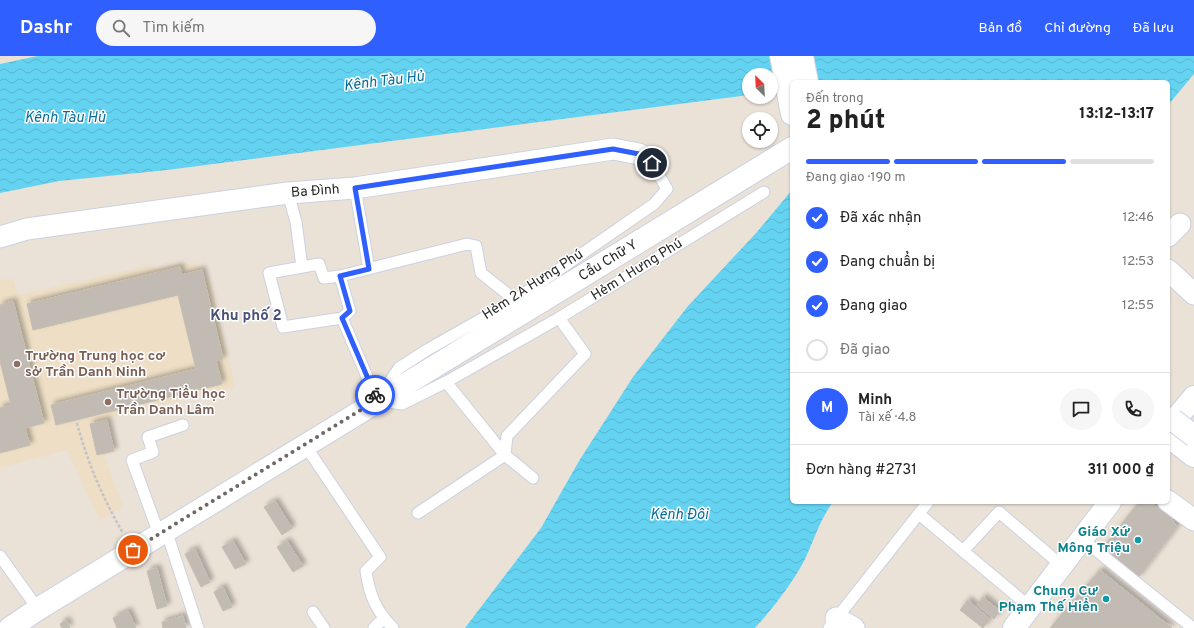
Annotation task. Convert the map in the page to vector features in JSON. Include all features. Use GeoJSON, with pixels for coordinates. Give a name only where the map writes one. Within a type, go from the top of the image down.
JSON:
{"type":"FeatureCollection","features":[{"type":"Feature","properties":{"kind":"main road"},"geometry":{"type":"LineString","coordinates":[[781,56],[790,103]]}},
{"type":"Feature","properties":{"kind":"main road"},"geometry":{"type":"LineString","coordinates":[[802,56],[807,80]]}},
{"type":"Feature","properties":{"kind":"main road","name":"Cầu Chữ Y"},"geometry":{"type":"LineString","coordinates":[[10,628],[38,609],[377,400],[790,149]]}},
{"type":"Feature","properties":{"kind":"main road"},"geometry":{"type":"LineString","coordinates":[[1170,426],[1185,410],[1194,436]]}},
{"type":"Feature","properties":{"kind":"main road"},"geometry":{"type":"LineString","coordinates":[[1170,438],[1194,456]]}},
{"type":"Feature","properties":{"kind":"main road"},"geometry":{"type":"LineString","coordinates":[[1014,628],[1108,504]]}},
{"type":"Feature","properties":{"kind":"street","name":"Ba Đình"},"geometry":{"type":"LineString","coordinates":[[0,238],[28,229],[288,193],[355,188],[613,149],[639,154],[652,163]]}},
{"type":"Feature","properties":{"kind":"street"},"geometry":{"type":"LineString","coordinates":[[1170,272],[1194,294]]}},
{"type":"Feature","properties":{"kind":"street"},"geometry":{"type":"LineString","coordinates":[[1170,502],[1194,520]]}},
{"type":"Feature","properties":{"kind":"street"},"geometry":{"type":"LineString","coordinates":[[832,623],[854,628]]}},
{"type":"Feature","properties":{"kind":"lane","name":"Hẻm 2A Hưng Phú"},"geometry":{"type":"LineString","coordinates":[[377,400],[399,368],[427,350],[515,300],[654,204],[667,189],[652,163]]}},
{"type":"Feature","properties":{"kind":"lane"},"geometry":{"type":"LineString","coordinates":[[355,188],[369,269]]}},
{"type":"Feature","properties":{"kind":"lane","name":"Hẻm 1 Hưng Phú"},"geometry":{"type":"LineString","coordinates":[[377,400],[402,404],[446,382],[559,318],[764,192]]}},
{"type":"Feature","properties":{"kind":"lane"},"geometry":{"type":"LineString","coordinates":[[288,193],[296,222],[302,267]]}},
{"type":"Feature","properties":{"kind":"lane"},"geometry":{"type":"LineString","coordinates":[[340,276],[350,311],[342,318],[283,327],[269,273],[319,264],[324,278],[340,276],[467,244],[476,246],[481,273],[515,300]]}},
{"type":"Feature","properties":{"kind":"lane"},"geometry":{"type":"LineString","coordinates":[[342,318],[377,400]]}},
{"type":"Feature","properties":{"kind":"lane"},"geometry":{"type":"LineString","coordinates":[[505,455],[506,436],[585,354],[559,318]]}},
{"type":"Feature","properties":{"kind":"lane"},"geometry":{"type":"LineString","coordinates":[[446,382],[505,455],[534,478]]}},
{"type":"Feature","properties":{"kind":"lane"},"geometry":{"type":"LineString","coordinates":[[183,425],[148,437],[153,452],[132,460],[162,532],[198,628]]}},
{"type":"Feature","properties":{"kind":"lane"},"geometry":{"type":"LineString","coordinates":[[305,445],[380,557],[366,571],[369,592],[384,618],[393,628]]}},
{"type":"Feature","properties":{"kind":"lane"},"geometry":{"type":"LineString","coordinates":[[418,513],[505,455]]}},
{"type":"Feature","properties":{"kind":"lane"},"geometry":{"type":"LineString","coordinates":[[832,623],[926,504]]}},
{"type":"Feature","properties":{"kind":"lane"},"geometry":{"type":"LineString","coordinates":[[963,551],[999,512],[1061,565]]}},
{"type":"Feature","properties":{"kind":"lane"},"geometry":{"type":"LineString","coordinates":[[918,514],[1030,607]]}},
{"type":"Feature","properties":{"kind":"lane"},"geometry":{"type":"LineString","coordinates":[[1082,538],[1194,628]]}},
{"type":"Feature","properties":{"kind":"lane"},"geometry":{"type":"LineString","coordinates":[[0,556],[38,609]]}},
{"type":"Feature","properties":{"kind":"lane"},"geometry":{"type":"LineString","coordinates":[[313,612],[324,628]]}},
{"type":"Feature","properties":{"kind":"lane"},"geometry":{"type":"LineString","coordinates":[[374,628],[384,618]]}},
{"type":"Feature","properties":{"kind":"path"},"geometry":{"type":"LineString","coordinates":[[77,423],[83,446],[112,514],[133,550]]}},
{"type":"Feature","properties":{"kind":"shaded area","name":"Trường Tiểu học Trần Danh Lâm"},"geometry":{"type":"Polygon","coordinates":[[[183,263],[202,266],[205,280],[210,279],[235,387],[109,418],[116,452],[104,456],[123,507],[100,520],[67,450],[0,468],[0,280],[13,279],[18,295],[152,265],[156,268],[183,263]]]}},
{"type":"Feature","properties":{"kind":"water","name":"Kênh Tàu Hủ"},"geometry":{"type":"Polygon","coordinates":[[[38,56],[1194,56],[1194,74],[1170,103],[1170,80],[790,80],[790,94],[778,94],[778,68],[742,68],[742,96],[167,170],[59,181],[0,193],[0,64],[38,56]]]}},
{"type":"Feature","properties":{"kind":"water","name":"Kênh Đôi"},"geometry":{"type":"Polygon","coordinates":[[[790,192],[790,504],[832,504],[821,523],[800,569],[768,614],[755,628],[465,628],[541,528],[579,461],[633,377],[688,306],[757,232],[790,192]]]}},
{"type":"Feature","properties":{"kind":"building"},"geometry":{"type":"Polygon","coordinates":[[[180,267],[182,275],[202,270],[223,359],[216,361],[222,384],[56,425],[51,405],[196,369],[178,295],[33,330],[27,304],[180,267]]]}},
{"type":"Feature","properties":{"kind":"building","name":"Trường Trung học cơ sở Trần Danh Ninh"},"geometry":{"type":"Polygon","coordinates":[[[13,301],[44,423],[25,428],[30,445],[0,453],[0,408],[11,405],[0,361],[0,305],[13,301]]]}},
{"type":"Feature","properties":{"kind":"building"},"geometry":{"type":"Polygon","coordinates":[[[107,420],[114,451],[97,455],[90,424],[107,420]]]}},
{"type":"Feature","properties":{"kind":"building"},"geometry":{"type":"Polygon","coordinates":[[[275,501],[292,528],[282,535],[264,507],[275,501]]]}},
{"type":"Feature","properties":{"kind":"building","name":"Giáo Xứ Mông Triệu"},"geometry":{"type":"Polygon","coordinates":[[[1137,504],[1152,504],[1169,514],[1177,527],[1138,578],[1099,553],[1137,504]]]}},
{"type":"Feature","properties":{"kind":"building"},"geometry":{"type":"Polygon","coordinates":[[[233,541],[246,564],[235,569],[222,547],[233,541]]]}},
{"type":"Feature","properties":{"kind":"building"},"geometry":{"type":"Polygon","coordinates":[[[287,541],[303,566],[293,572],[277,547],[287,541]]]}},
{"type":"Feature","properties":{"kind":"building"},"geometry":{"type":"Polygon","coordinates":[[[195,549],[210,582],[201,587],[185,554],[195,549]]]}},
{"type":"Feature","properties":{"kind":"building"},"geometry":{"type":"Polygon","coordinates":[[[157,568],[167,606],[157,609],[147,571],[157,568]]]}},
{"type":"Feature","properties":{"kind":"building","name":"Chung Cư Phạm Thế Hiển"},"geometry":{"type":"Polygon","coordinates":[[[1100,570],[1172,628],[1050,628],[1100,570]]]}},
{"type":"Feature","properties":{"kind":"building"},"geometry":{"type":"Polygon","coordinates":[[[223,587],[232,607],[223,611],[214,592],[223,587]]]}},
{"type":"Feature","properties":{"kind":"building"},"geometry":{"type":"Polygon","coordinates":[[[983,597],[1000,611],[994,619],[977,605],[983,597]]]}},
{"type":"Feature","properties":{"kind":"building"},"geometry":{"type":"Polygon","coordinates":[[[968,600],[990,619],[983,628],[960,610],[968,600]]]}},
{"type":"Feature","properties":{"kind":"building"},"geometry":{"type":"Polygon","coordinates":[[[128,611],[136,628],[117,628],[113,618],[128,611]]]}},
{"type":"Feature","properties":{"kind":"building"},"geometry":{"type":"Polygon","coordinates":[[[183,616],[186,628],[163,628],[162,622],[183,616]]]}},
{"type":"Feature","properties":{"kind":"building"},"geometry":{"type":"Polygon","coordinates":[[[66,620],[70,628],[62,628],[60,624],[66,620]]]}},
{"type":"Feature","properties":{"kind":"way so far"},"geometry":{"type":"LineString","coordinates":[[133,550],[377,400],[375,395]]}},
{"type":"Feature","properties":{"kind":"place","name":"Trường Trung học cơ sở Trần Danh Ninh"},"geometry":{"type":"Point","coordinates":[17,364]}},
{"type":"Feature","properties":{"kind":"place","name":"Trường Tiểu học Trần Danh Lâm"},"geometry":{"type":"Point","coordinates":[108,402]}},
{"type":"Feature","properties":{"kind":"place","name":"Giáo Xứ Mông Triệu"},"geometry":{"type":"Point","coordinates":[1138,540]}},
{"type":"Feature","properties":{"kind":"place","name":"Chung Cư Phạm Thế Hiển"},"geometry":{"type":"Point","coordinates":[1106,599]}},
{"type":"Feature","properties":{"kind":"district","name":"Khu phố 2"},"geometry":{"type":"Point","coordinates":[246,316]}},
{"type":"Feature","properties":{"kind":"route"},"geometry":{"type":"LineString","coordinates":[[375,395],[342,318],[350,311],[340,276],[369,269],[355,188],[613,149],[639,154],[652,163]]}}]}
